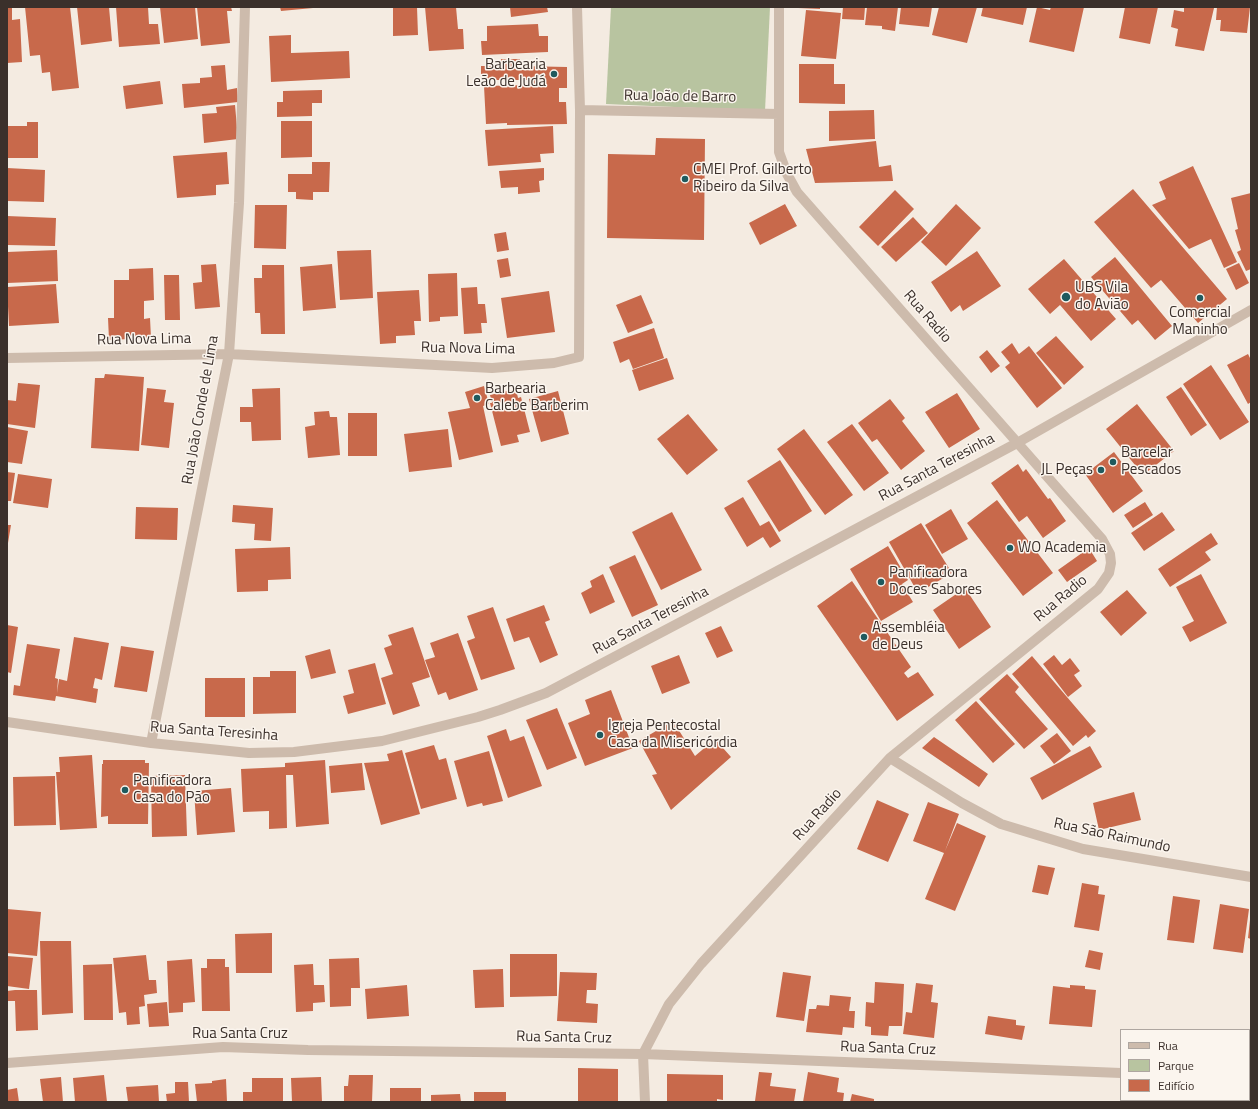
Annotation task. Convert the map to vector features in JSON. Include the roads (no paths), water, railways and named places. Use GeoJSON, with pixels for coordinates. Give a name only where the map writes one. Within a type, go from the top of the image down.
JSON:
{"type":"FeatureCollection","features":[{"type":"Feature","properties":{"kind":"street","name":"Rua João Conde de Lima"},"geometry":{"type":"LineString","coordinates":[[151,743],[229,354],[239,203],[245,7]]}},
{"type":"Feature","properties":{"kind":"street","name":"Rua Nova Lima"},"geometry":{"type":"LineString","coordinates":[[7,358],[229,354],[492,368],[554,363],[579,357],[580,110],[577,7]]}},
{"type":"Feature","properties":{"kind":"street","name":"Rua Radio"},"geometry":{"type":"LineString","coordinates":[[643,1054],[669,1004],[701,964],[890,758],[1098,589],[1109,573],[1111,563],[1110,554],[1102,539],[797,192],[787,174],[779,152],[779,7]]}},
{"type":"Feature","properties":{"kind":"street","name":"Rua João de Barro"},"geometry":{"type":"LineString","coordinates":[[580,110],[779,114]]}},
{"type":"Feature","properties":{"kind":"street","name":"Rua Santa Teresinha"},"geometry":{"type":"LineString","coordinates":[[7,722],[151,743],[249,753],[294,752],[382,741],[500,710],[546,693],[1017,443],[1251,310]]}},
{"type":"Feature","properties":{"kind":"street","name":"Rua São Raimundo"},"geometry":{"type":"LineString","coordinates":[[890,758],[962,804],[1001,824],[1084,849],[1251,877]]}},
{"type":"Feature","properties":{"kind":"street","name":"Rua Santa Cruz"},"geometry":{"type":"LineString","coordinates":[[7,1063],[223,1047],[308,1050],[643,1054],[1120,1073]]}},
{"type":"Feature","properties":{"kind":"street"},"geometry":{"type":"LineString","coordinates":[[643,1054],[645,1102]]}},
{"type":"Feature","properties":{"kind":"place","name":"Barbearia Leão de Judá"},"geometry":{"type":"Point","coordinates":[554,74]}},
{"type":"Feature","properties":{"kind":"place","name":"CMEI Prof. Gilberto Ribeiro da Silva"},"geometry":{"type":"Point","coordinates":[685,179]}},
{"type":"Feature","properties":{"kind":"place","name":"UBS Vila do Avião"},"geometry":{"type":"Point","coordinates":[1066,297]}},
{"type":"Feature","properties":{"kind":"place","name":"Comercial Maninho"},"geometry":{"type":"Point","coordinates":[1200,298]}},
{"type":"Feature","properties":{"kind":"place","name":"Barbearia Calebe Barberim"},"geometry":{"type":"Point","coordinates":[477,398]}},
{"type":"Feature","properties":{"kind":"place","name":"Barcelar Pescados"},"geometry":{"type":"Point","coordinates":[1113,462]}},
{"type":"Feature","properties":{"kind":"place","name":"JL Peças"},"geometry":{"type":"Point","coordinates":[1101,470]}},
{"type":"Feature","properties":{"kind":"place","name":"WO Academia"},"geometry":{"type":"Point","coordinates":[1010,548]}},
{"type":"Feature","properties":{"kind":"place","name":"Panificadora Doces Sabores"},"geometry":{"type":"Point","coordinates":[881,582]}},
{"type":"Feature","properties":{"kind":"place","name":"Assembléia de Deus"},"geometry":{"type":"Point","coordinates":[864,637]}},
{"type":"Feature","properties":{"kind":"place","name":"Igreja Pentecostal Casa da Misericórdia"},"geometry":{"type":"Point","coordinates":[600,735]}},
{"type":"Feature","properties":{"kind":"place","name":"Panificadora Casa do Pão"},"geometry":{"type":"Point","coordinates":[125,790]}}]}
